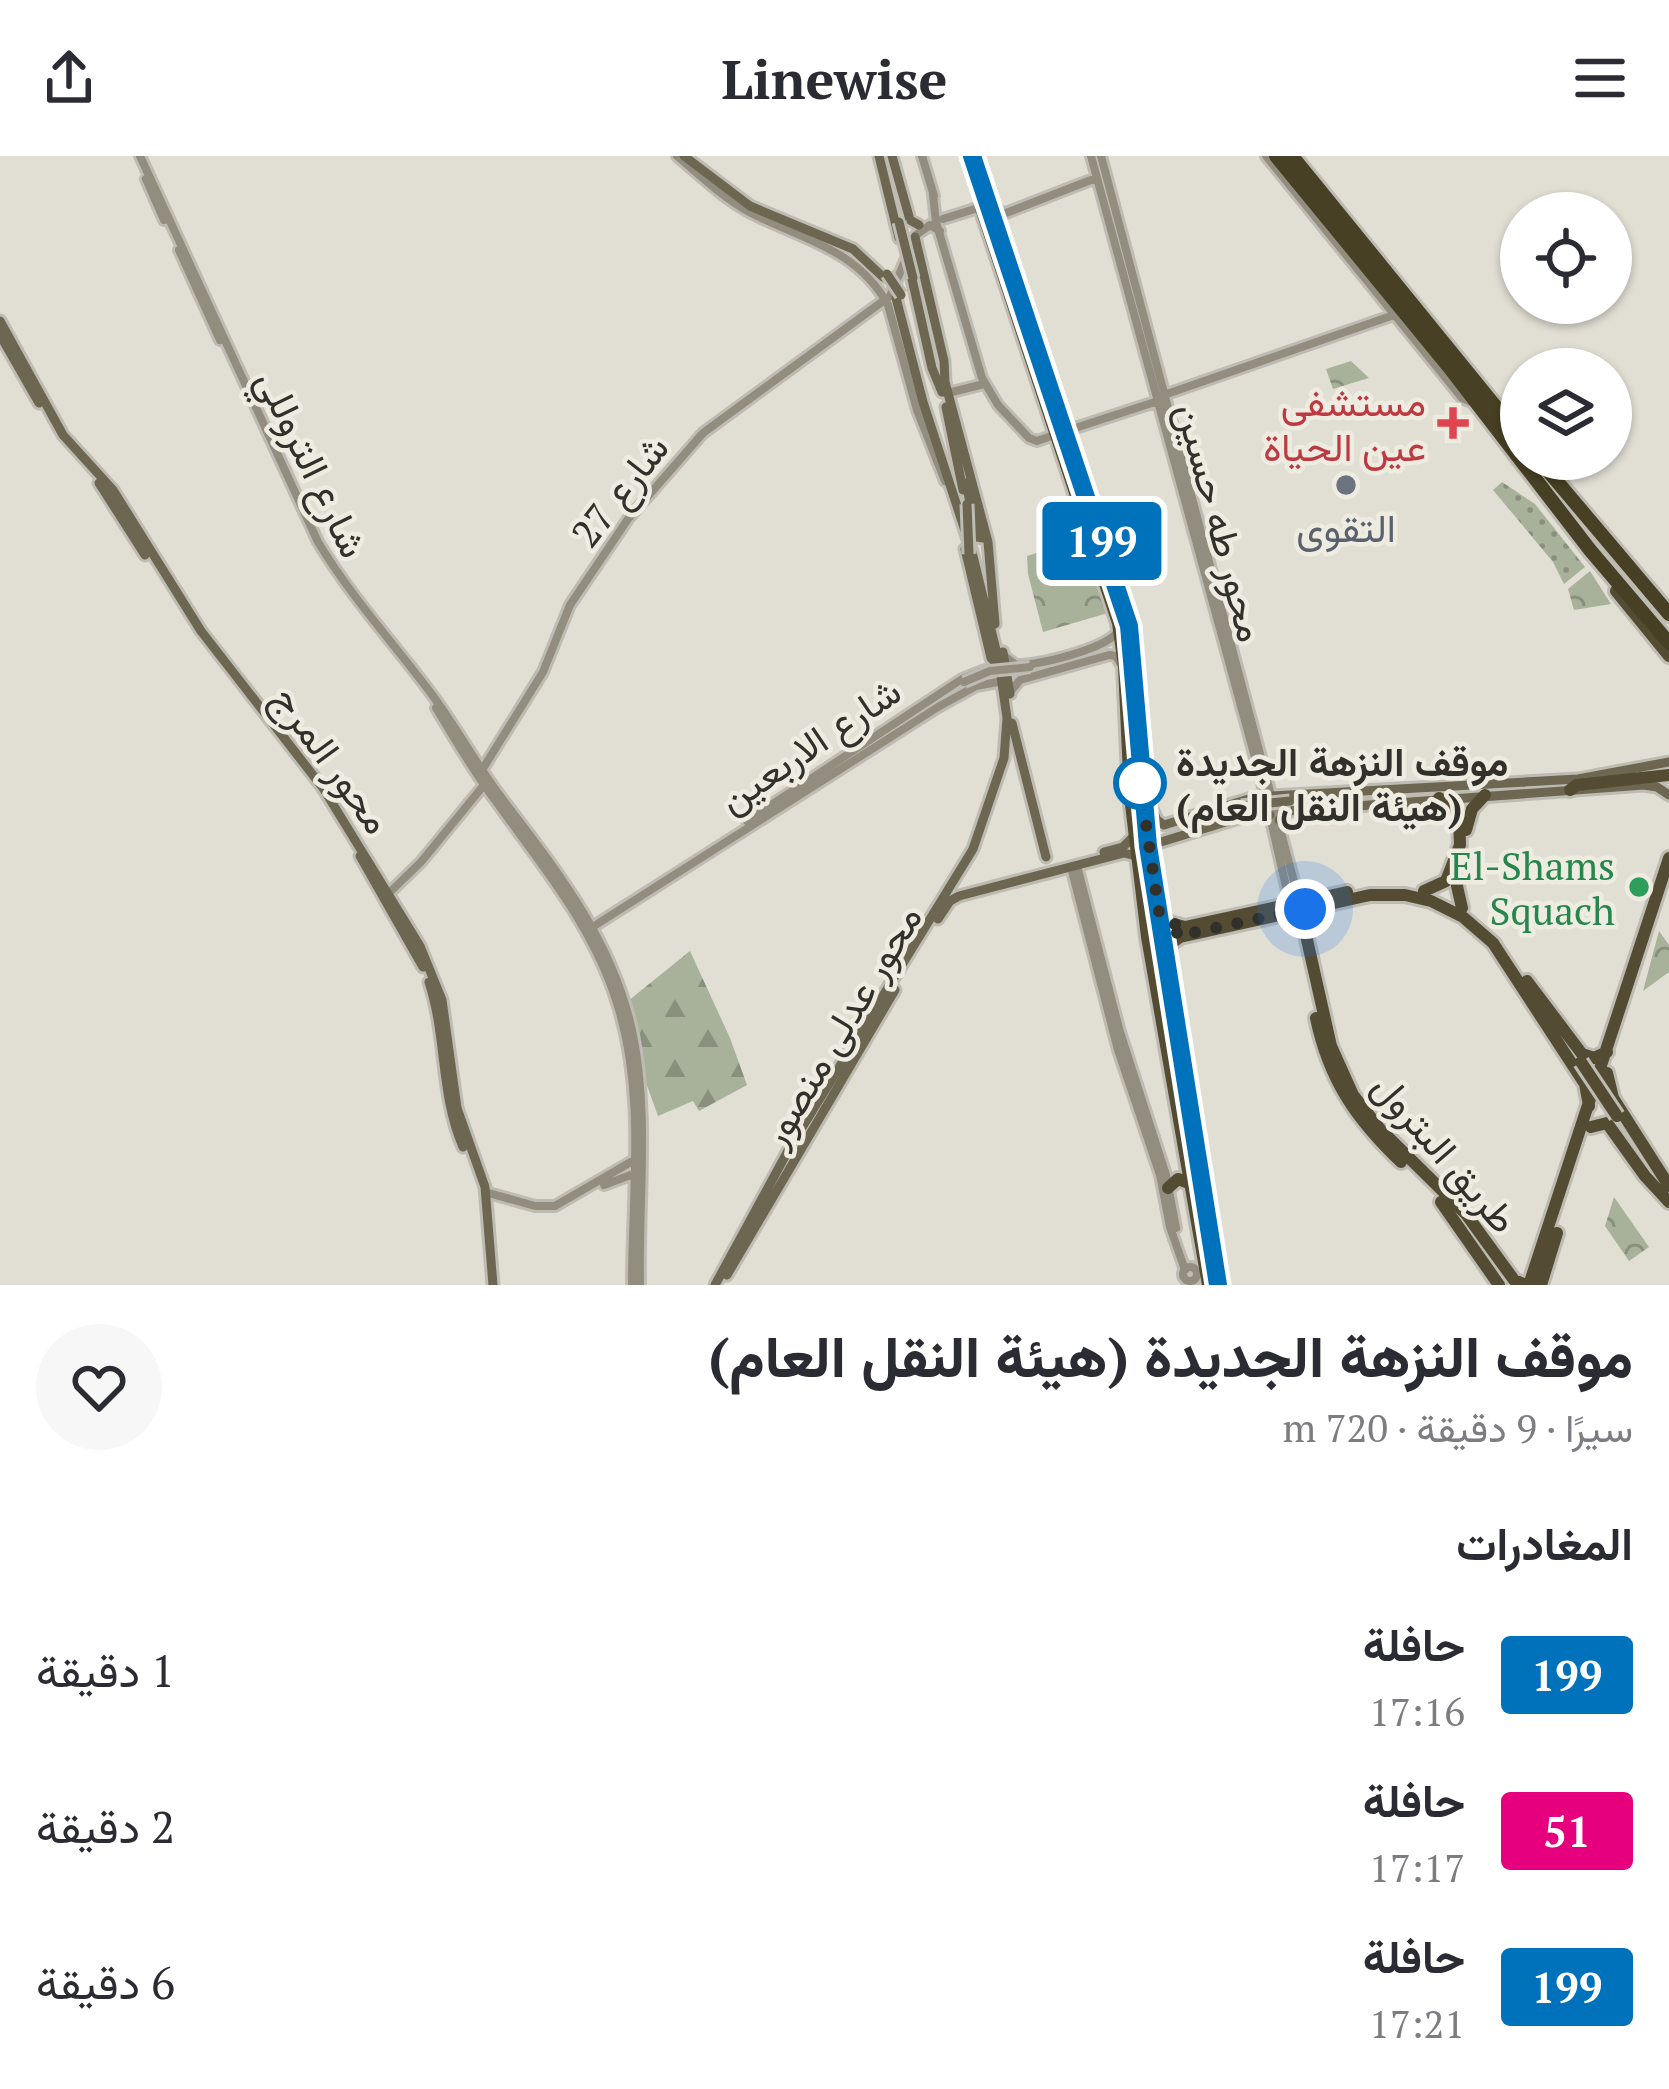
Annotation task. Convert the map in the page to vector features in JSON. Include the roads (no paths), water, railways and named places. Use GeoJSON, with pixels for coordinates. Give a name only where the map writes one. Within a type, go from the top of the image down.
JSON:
{"type":"FeatureCollection","features":[{"type":"Feature","properties":{"kind":"highway"},"geometry":{"type":"LineString","coordinates":[[1276,156],[1669,643]]}},
{"type":"Feature","properties":{"kind":"highway"},"geometry":{"type":"LineString","coordinates":[[1292,156],[1500,412]]}},
{"type":"Feature","properties":{"kind":"highway"},"geometry":{"type":"LineString","coordinates":[[1555,480],[1669,614]]}},
{"type":"Feature","properties":{"kind":"highway"},"geometry":{"type":"LineString","coordinates":[[1573,502],[1574,515],[1654,620],[1669,629]]}},
{"type":"Feature","properties":{"kind":"highway"},"geometry":{"type":"LineString","coordinates":[[1632,572],[1635,584],[1669,629]]}},
{"type":"Feature","properties":{"kind":"main road"},"geometry":{"type":"LineString","coordinates":[[684,156],[758,205],[854,243],[885,276],[977,537],[986,533]]}},
{"type":"Feature","properties":{"kind":"main road"},"geometry":{"type":"LineString","coordinates":[[885,156],[986,533],[1010,736],[1046,857],[1040,872]]}},
{"type":"Feature","properties":{"kind":"main road"},"geometry":{"type":"LineString","coordinates":[[968,156],[1133,651],[1144,821],[1134,848],[1159,912],[1165,948],[1201,1219],[1192,1278]]}},
{"type":"Feature","properties":{"kind":"main road"},"geometry":{"type":"LineString","coordinates":[[985,207],[995,222],[1016,297]]}},
{"type":"Feature","properties":{"kind":"main road"},"geometry":{"type":"LineString","coordinates":[[904,255],[905,222]]}},
{"type":"Feature","properties":{"kind":"main road"},"geometry":{"type":"LineString","coordinates":[[915,237],[917,274]]}},
{"type":"Feature","properties":{"kind":"main road"},"geometry":{"type":"LineString","coordinates":[[894,297],[1010,693],[1010,736]]}},
{"type":"Feature","properties":{"kind":"main road","name":"محور المرج"},"geometry":{"type":"LineString","coordinates":[[0,321],[63,435],[110,492],[178,609],[325,798],[428,977],[441,1032],[449,1110],[486,1194],[491,1285]]}},
{"type":"Feature","properties":{"kind":"main road","name":"محور المرج"},"geometry":{"type":"LineString","coordinates":[[0,335],[57,435],[110,492]]}},
{"type":"Feature","properties":{"kind":"main road"},"geometry":{"type":"LineString","coordinates":[[944,386],[950,437],[995,624]]}},
{"type":"Feature","properties":{"kind":"main road"},"geometry":{"type":"LineString","coordinates":[[968,510],[969,554],[993,653],[1000,662]]}},
{"type":"Feature","properties":{"kind":"main road"},"geometry":{"type":"LineString","coordinates":[[1590,550],[1594,563],[1669,656]]}},
{"type":"Feature","properties":{"kind":"main road"},"geometry":{"type":"LineString","coordinates":[[1105,561],[1124,675],[1134,848],[1154,982],[1188,1176],[1218,1285]]}},
{"type":"Feature","properties":{"kind":"main road","name":"محور عدلى منصور"},"geometry":{"type":"LineString","coordinates":[[718,1285],[973,849],[1010,736]]}},
{"type":"Feature","properties":{"kind":"main road","name":"محور المرج"},"geometry":{"type":"LineString","coordinates":[[290,751],[323,788],[389,892],[440,994],[461,1135],[479,1188],[491,1285]]}},
{"type":"Feature","properties":{"kind":"main road"},"geometry":{"type":"LineString","coordinates":[[1283,808],[1357,796],[1363,791],[1578,779],[1668,766]]}},
{"type":"Feature","properties":{"kind":"main road"},"geometry":{"type":"LineString","coordinates":[[1570,790],[1668,766]]}},
{"type":"Feature","properties":{"kind":"main road"},"geometry":{"type":"LineString","coordinates":[[1140,783],[1158,822],[1174,829]]}},
{"type":"Feature","properties":{"kind":"main road"},"geometry":{"type":"LineString","coordinates":[[1144,821],[1155,829],[1174,829],[1241,809],[1647,785],[1667,793]]}},
{"type":"Feature","properties":{"kind":"main road"},"geometry":{"type":"LineString","coordinates":[[1268,795],[1283,808]]}},
{"type":"Feature","properties":{"kind":"main road","name":"محور عدلى منصور"},"geometry":{"type":"LineString","coordinates":[[718,1285],[852,1037],[944,902],[1040,872],[1075,872],[1268,795]]}},
{"type":"Feature","properties":{"kind":"main road"},"geometry":{"type":"LineString","coordinates":[[1462,908],[1451,884],[1466,816],[1484,796]]}},
{"type":"Feature","properties":{"kind":"main road"},"geometry":{"type":"LineString","coordinates":[[1439,798],[1466,816]]}},
{"type":"Feature","properties":{"kind":"main road"},"geometry":{"type":"LineString","coordinates":[[1252,800],[1258,805],[1256,814]]}},
{"type":"Feature","properties":{"kind":"main road","name":"محور عدلى منصور"},"geometry":{"type":"LineString","coordinates":[[1174,829],[1283,808]]}},
{"type":"Feature","properties":{"kind":"main road","name":"محور عدلى منصور"},"geometry":{"type":"LineString","coordinates":[[1046,857],[1053,867],[1134,848]]}},
{"type":"Feature","properties":{"kind":"main road"},"geometry":{"type":"LineString","coordinates":[[1516,1284],[1588,1106],[1669,858]]}},
{"type":"Feature","properties":{"kind":"main road"},"geometry":{"type":"LineString","coordinates":[[1541,1285],[1569,1212],[1607,1073],[1669,883]]}},
{"type":"Feature","properties":{"kind":"main road"},"geometry":{"type":"LineString","coordinates":[[1424,891],[1451,884]]}},
{"type":"Feature","properties":{"kind":"main road"},"geometry":{"type":"LineString","coordinates":[[1165,948],[1182,932],[1382,887],[1424,891],[1462,908],[1494,935],[1665,1189]]}},
{"type":"Feature","properties":{"kind":"main road"},"geometry":{"type":"LineString","coordinates":[[948,889],[959,896]]}},
{"type":"Feature","properties":{"kind":"main road"},"geometry":{"type":"LineString","coordinates":[[1295,906],[1388,894],[1431,901],[1482,932],[1529,990]]}},
{"type":"Feature","properties":{"kind":"main road","name":"طريق البترول"},"geometry":{"type":"LineString","coordinates":[[1295,906],[1323,1033],[1363,1109],[1451,1207],[1468,1216],[1516,1284]]}},
{"type":"Feature","properties":{"kind":"main road"},"geometry":{"type":"LineString","coordinates":[[1159,912],[1182,932]]}},
{"type":"Feature","properties":{"kind":"main road"},"geometry":{"type":"LineString","coordinates":[[1154,982],[1169,979]]}},
{"type":"Feature","properties":{"kind":"main road"},"geometry":{"type":"LineString","coordinates":[[1580,1065],[1607,1052]]}},
{"type":"Feature","properties":{"kind":"main road"},"geometry":{"type":"LineString","coordinates":[[1580,1065],[1588,1106]]}},
{"type":"Feature","properties":{"kind":"main road"},"geometry":{"type":"LineString","coordinates":[[1607,1073],[1613,1115]]}},
{"type":"Feature","properties":{"kind":"main road"},"geometry":{"type":"LineString","coordinates":[[1591,1127],[1613,1115]]}},
{"type":"Feature","properties":{"kind":"main road"},"geometry":{"type":"LineString","coordinates":[[1167,1181],[1188,1176]]}},
{"type":"Feature","properties":{"kind":"main road"},"geometry":{"type":"LineString","coordinates":[[732,1255],[740,1222]]}},
{"type":"Feature","properties":{"kind":"street","name":"شارع التروللي"},"geometry":{"type":"LineString","coordinates":[[138,156],[318,542],[479,771]]}},
{"type":"Feature","properties":{"kind":"street"},"geometry":{"type":"LineString","coordinates":[[684,156],[740,206],[845,255],[894,297]]}},
{"type":"Feature","properties":{"kind":"street"},"geometry":{"type":"LineString","coordinates":[[922,156],[943,219],[948,255]]}},
{"type":"Feature","properties":{"kind":"street","name":"محور طه حسين"},"geometry":{"type":"LineString","coordinates":[[1091,156],[1268,795],[1283,808],[1295,906]]}},
{"type":"Feature","properties":{"kind":"street","name":"محور طه حسين"},"geometry":{"type":"LineString","coordinates":[[1101,156],[1161,398]]}},
{"type":"Feature","properties":{"kind":"street"},"geometry":{"type":"LineString","coordinates":[[1266,156],[1332,230],[1462,398],[1476,404]]}},
{"type":"Feature","properties":{"kind":"street"},"geometry":{"type":"LineString","coordinates":[[943,219],[985,207],[1002,213],[1017,210],[1098,182]]}},
{"type":"Feature","properties":{"kind":"street"},"geometry":{"type":"LineString","coordinates":[[933,195],[984,384],[1027,437],[1060,432],[1394,315]]}},
{"type":"Feature","properties":{"kind":"street"},"geometry":{"type":"LineString","coordinates":[[894,297],[904,255],[905,222],[932,218],[935,209]]}},
{"type":"Feature","properties":{"kind":"street"},"geometry":{"type":"LineString","coordinates":[[995,222],[1017,210]]}},
{"type":"Feature","properties":{"kind":"street"},"geometry":{"type":"LineString","coordinates":[[940,231],[929,225],[915,237],[894,297],[920,422],[951,488]]}},
{"type":"Feature","properties":{"kind":"street","name":"شارع 27"},"geometry":{"type":"LineString","coordinates":[[479,771],[543,672],[570,604],[646,497],[703,433],[804,356],[894,297]]}},
{"type":"Feature","properties":{"kind":"street"},"geometry":{"type":"LineString","coordinates":[[944,386],[984,384]]}},
{"type":"Feature","properties":{"kind":"street"},"geometry":{"type":"LineString","coordinates":[[905,421],[920,422]]}},
{"type":"Feature","properties":{"kind":"street"},"geometry":{"type":"LineString","coordinates":[[1010,693],[1020,680],[1110,655],[1114,635],[1080,655],[1030,670]]}},
{"type":"Feature","properties":{"kind":"street"},"geometry":{"type":"LineString","coordinates":[[1000,662],[1018,665],[1093,647]]}},
{"type":"Feature","properties":{"kind":"street"},"geometry":{"type":"LineString","coordinates":[[893,732],[966,684],[993,675],[1100,654],[1119,658],[1124,675]]}},
{"type":"Feature","properties":{"kind":"street","name":"شارع الاربعين"},"geometry":{"type":"LineString","coordinates":[[587,928],[1000,662]]}},
{"type":"Feature","properties":{"kind":"street"},"geometry":{"type":"LineString","coordinates":[[1018,665],[1020,680]]}},
{"type":"Feature","properties":{"kind":"street"},"geometry":{"type":"LineString","coordinates":[[981,670],[988,675],[985,683]]}},
{"type":"Feature","properties":{"kind":"street","name":"شارع الاربعين"},"geometry":{"type":"LineString","coordinates":[[893,732],[985,683],[1003,681]]}},
{"type":"Feature","properties":{"kind":"street"},"geometry":{"type":"LineString","coordinates":[[479,771],[484,785],[587,928]]}},
{"type":"Feature","properties":{"kind":"street"},"geometry":{"type":"LineString","coordinates":[[479,771],[557,866],[612,979],[635,1049],[636,1285]]}},
{"type":"Feature","properties":{"kind":"street"},"geometry":{"type":"LineString","coordinates":[[389,892],[421,862],[484,785]]}},
{"type":"Feature","properties":{"kind":"street"},"geometry":{"type":"LineString","coordinates":[[1075,872],[1127,1066],[1192,1278]]}},
{"type":"Feature","properties":{"kind":"street"},"geometry":{"type":"LineString","coordinates":[[612,979],[630,1062],[639,1174]]}},
{"type":"Feature","properties":{"kind":"street"},"geometry":{"type":"LineString","coordinates":[[1127,1066],[1167,1181],[1192,1278]]}},
{"type":"Feature","properties":{"kind":"street"},"geometry":{"type":"LineString","coordinates":[[486,1194],[555,1206],[636,1159]]}},
{"type":"Feature","properties":{"kind":"street"},"geometry":{"type":"LineString","coordinates":[[486,1194],[551,1211],[623,1176],[639,1174]]}},
{"type":"Feature","properties":{"kind":"railway"},"geometry":{"type":"LineString","coordinates":[[967,156],[1122,624],[1135,813],[1198,1212]]}},
{"type":"Feature","properties":{"kind":"place","name":"مستشفى عين الحياة"},"geometry":{"type":"Point","coordinates":[1453,423]}},
{"type":"Feature","properties":{"kind":"place","name":"التقوى"},"geometry":{"type":"Point","coordinates":[1346,485]}},
{"type":"Feature","properties":{"kind":"place","name":"موقف النزهة الجديدة (هيئة النقل العام)"},"geometry":{"type":"Point","coordinates":[1140,783]}},
{"type":"Feature","properties":{"kind":"place","name":"El-Shams Squach"},"geometry":{"type":"Point","coordinates":[1639,887]}}]}
